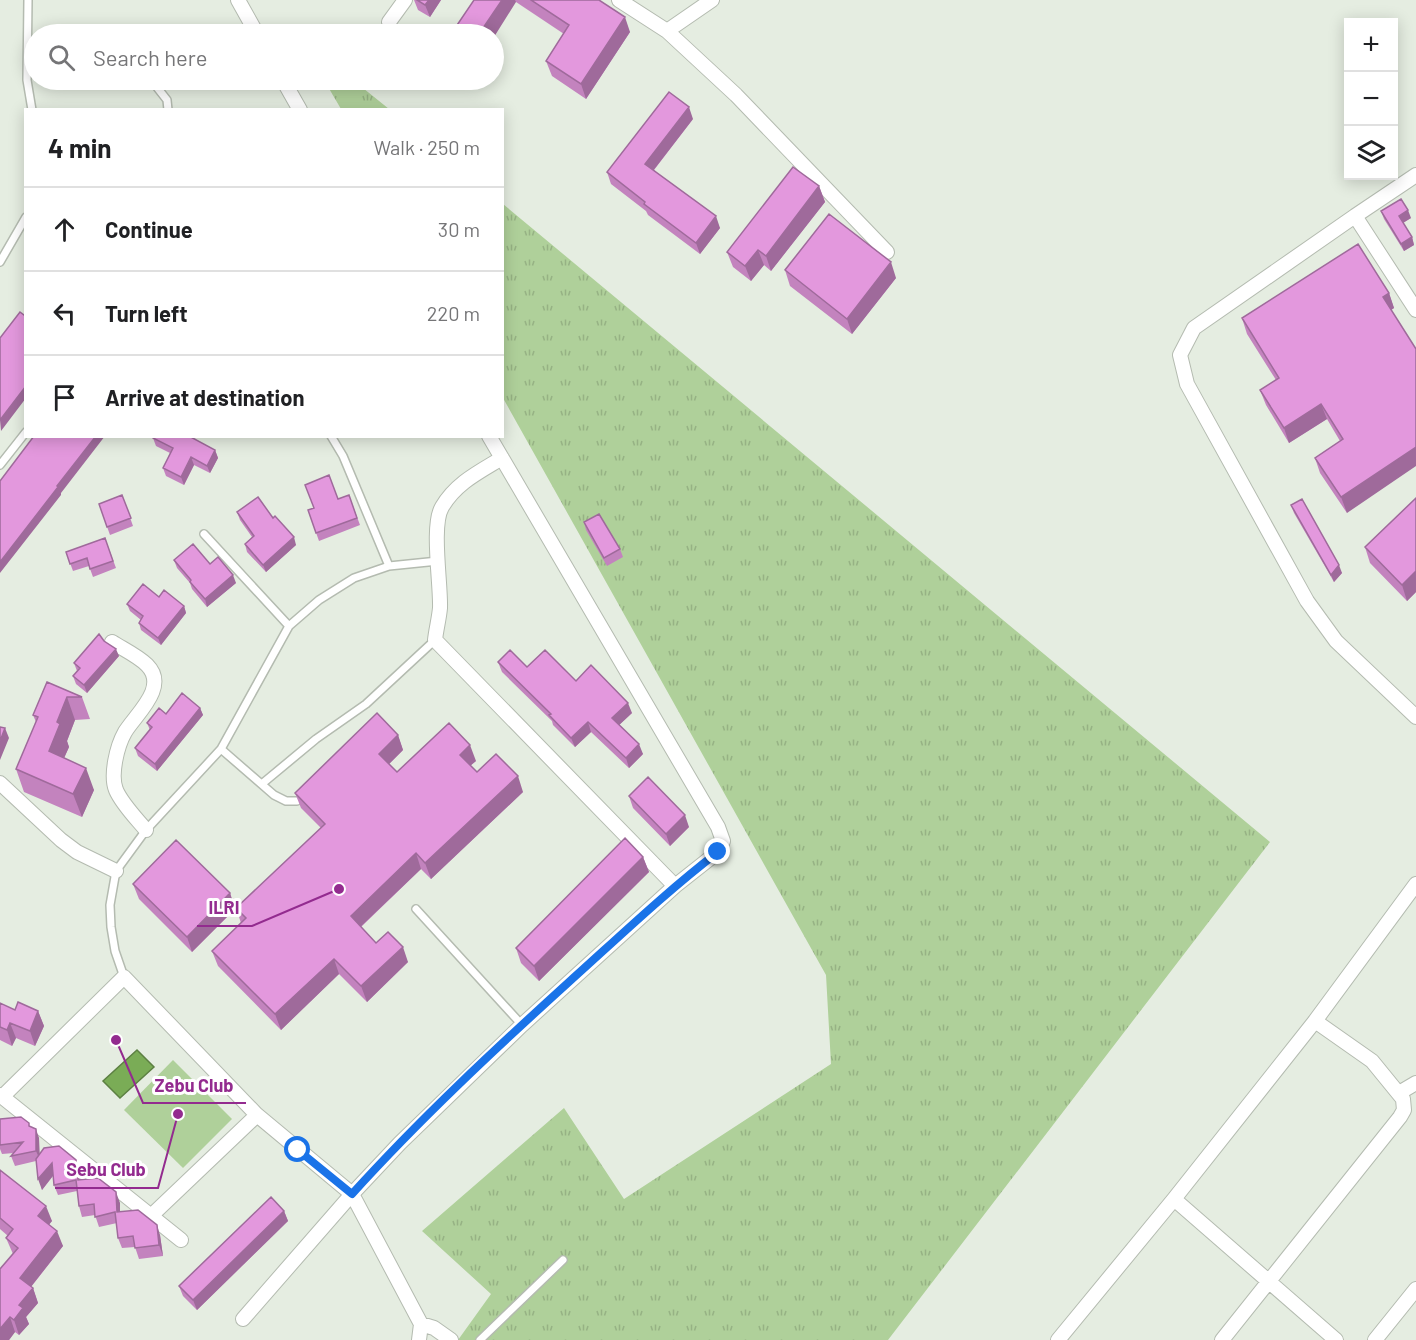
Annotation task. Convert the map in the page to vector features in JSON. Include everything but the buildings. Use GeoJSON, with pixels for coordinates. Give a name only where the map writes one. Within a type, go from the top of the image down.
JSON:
{"type":"FeatureCollection","features":[{"type":"Feature","properties":{"kind":"street"},"geometry":{"type":"LineString","coordinates":[[238,0],[251,24]]}},
{"type":"Feature","properties":{"kind":"street"},"geometry":{"type":"LineString","coordinates":[[389,22],[405,0]]}},
{"type":"Feature","properties":{"kind":"street"},"geometry":{"type":"LineString","coordinates":[[619,0],[667,31],[736,95],[887,252]]}},
{"type":"Feature","properties":{"kind":"street"},"geometry":{"type":"LineString","coordinates":[[667,31],[700,4],[712,0]]}},
{"type":"Feature","properties":{"kind":"street"},"geometry":{"type":"LineString","coordinates":[[289,90],[299,108]]}},
{"type":"Feature","properties":{"kind":"street"},"geometry":{"type":"LineString","coordinates":[[1416,175],[1194,328],[1180,355],[1187,384],[1307,601],[1336,641],[1416,717]]}},
{"type":"Feature","properties":{"kind":"street"},"geometry":{"type":"LineString","coordinates":[[1355,216],[1416,310]]}},
{"type":"Feature","properties":{"kind":"street"},"geometry":{"type":"LineString","coordinates":[[243,1319],[352,1194],[400,1143],[522,1024],[675,886],[718,852],[723,841],[718,826],[490,438]]}},
{"type":"Feature","properties":{"kind":"street"},"geometry":{"type":"LineString","coordinates":[[502,458],[464,480],[451,493],[440,510],[437,536],[440,609],[435,640],[675,886]]}},
{"type":"Feature","properties":{"kind":"street"},"geometry":{"type":"LineString","coordinates":[[112,642],[147,664],[155,683],[149,700],[124,734],[113,767],[116,791],[146,830]]}},
{"type":"Feature","properties":{"kind":"street"},"geometry":{"type":"LineString","coordinates":[[0,783],[61,840],[77,852],[116,871]]}},
{"type":"Feature","properties":{"kind":"street"},"geometry":{"type":"LineString","coordinates":[[1058,1340],[1174,1199],[1315,1021],[1416,884]]}},
{"type":"Feature","properties":{"kind":"street"},"geometry":{"type":"LineString","coordinates":[[181,1240],[1,1096],[124,978],[256,1115],[352,1194],[421,1324],[419,1340]]}},
{"type":"Feature","properties":{"kind":"street"},"geometry":{"type":"LineString","coordinates":[[1222,1340],[1400,1118],[1404,1110],[1403,1099],[1372,1061],[1315,1021]]}},
{"type":"Feature","properties":{"kind":"street"},"geometry":{"type":"LineString","coordinates":[[1399,1093],[1416,1083]]}},
{"type":"Feature","properties":{"kind":"street"},"geometry":{"type":"LineString","coordinates":[[152,1215],[256,1115]]}},
{"type":"Feature","properties":{"kind":"street"},"geometry":{"type":"LineString","coordinates":[[1174,1199],[1336,1340]]}},
{"type":"Feature","properties":{"kind":"street"},"geometry":{"type":"LineString","coordinates":[[1375,1340],[1416,1289]]}},
{"type":"Feature","properties":{"kind":"street"},"geometry":{"type":"LineString","coordinates":[[421,1324],[434,1328],[452,1340]]}},
{"type":"Feature","properties":{"kind":"lane"},"geometry":{"type":"LineString","coordinates":[[28,0],[28,24]]}},
{"type":"Feature","properties":{"kind":"lane"},"geometry":{"type":"LineString","coordinates":[[29,90],[32,108]]}},
{"type":"Feature","properties":{"kind":"lane"},"geometry":{"type":"LineString","coordinates":[[159,90],[167,100],[168,108]]}},
{"type":"Feature","properties":{"kind":"lane"},"geometry":{"type":"LineString","coordinates":[[0,262],[24,220]]}},
{"type":"Feature","properties":{"kind":"lane"},"geometry":{"type":"LineString","coordinates":[[0,465],[24,435]]}},
{"type":"Feature","properties":{"kind":"lane"},"geometry":{"type":"LineString","coordinates":[[333,438],[343,456],[389,566]]}},
{"type":"Feature","properties":{"kind":"lane"},"geometry":{"type":"LineString","coordinates":[[204,534],[289,626]]}},
{"type":"Feature","properties":{"kind":"lane"},"geometry":{"type":"LineString","coordinates":[[124,978],[115,951],[111,927],[110,905],[116,871],[146,830],[221,750],[289,626],[319,600],[354,578],[389,566],[438,561]]}},
{"type":"Feature","properties":{"kind":"lane"},"geometry":{"type":"LineString","coordinates":[[262,783],[316,739],[366,704],[435,640]]}},
{"type":"Feature","properties":{"kind":"lane"},"geometry":{"type":"LineString","coordinates":[[221,750],[274,795],[286,801],[297,801]]}},
{"type":"Feature","properties":{"kind":"lane"},"geometry":{"type":"LineString","coordinates":[[416,909],[522,1024]]}},
{"type":"Feature","properties":{"kind":"lane"},"geometry":{"type":"LineString","coordinates":[[480,1340],[563,1260]]}},
{"type":"Feature","properties":{"kind":"green space"},"geometry":{"type":"Polygon","coordinates":[[[330,90],[365,90],[388,108],[340,108],[330,90]]]}},
{"type":"Feature","properties":{"kind":"green space"},"geometry":{"type":"Polygon","coordinates":[[[504,205],[1270,842],[888,1340],[458,1340],[491,1294],[422,1231],[564,1108],[624,1199],[831,1064],[826,975],[504,400],[504,205]]]}},
{"type":"Feature","properties":{"kind":"green space"},"geometry":{"type":"Polygon","coordinates":[[[173,1060],[232,1119],[183,1168],[124,1110],[173,1060]]]}},
{"type":"Feature","properties":{"kind":"shaded area"},"geometry":{"type":"Polygon","coordinates":[[[137,1050],[154,1067],[120,1098],[103,1081],[137,1050]]]}},
{"type":"Feature","properties":{"kind":"place","name":"ILRI"},"geometry":{"type":"Point","coordinates":[339,889]}},
{"type":"Feature","properties":{"kind":"place","name":"Zebu Club"},"geometry":{"type":"Point","coordinates":[116,1040]}},
{"type":"Feature","properties":{"kind":"place","name":"Sebu Club"},"geometry":{"type":"Point","coordinates":[178,1114]}},
{"type":"Feature","properties":{"kind":"route"},"geometry":{"type":"LineString","coordinates":[[298,1150],[352,1194],[379,1164],[522,1024],[675,886],[718,852]]}}]}
